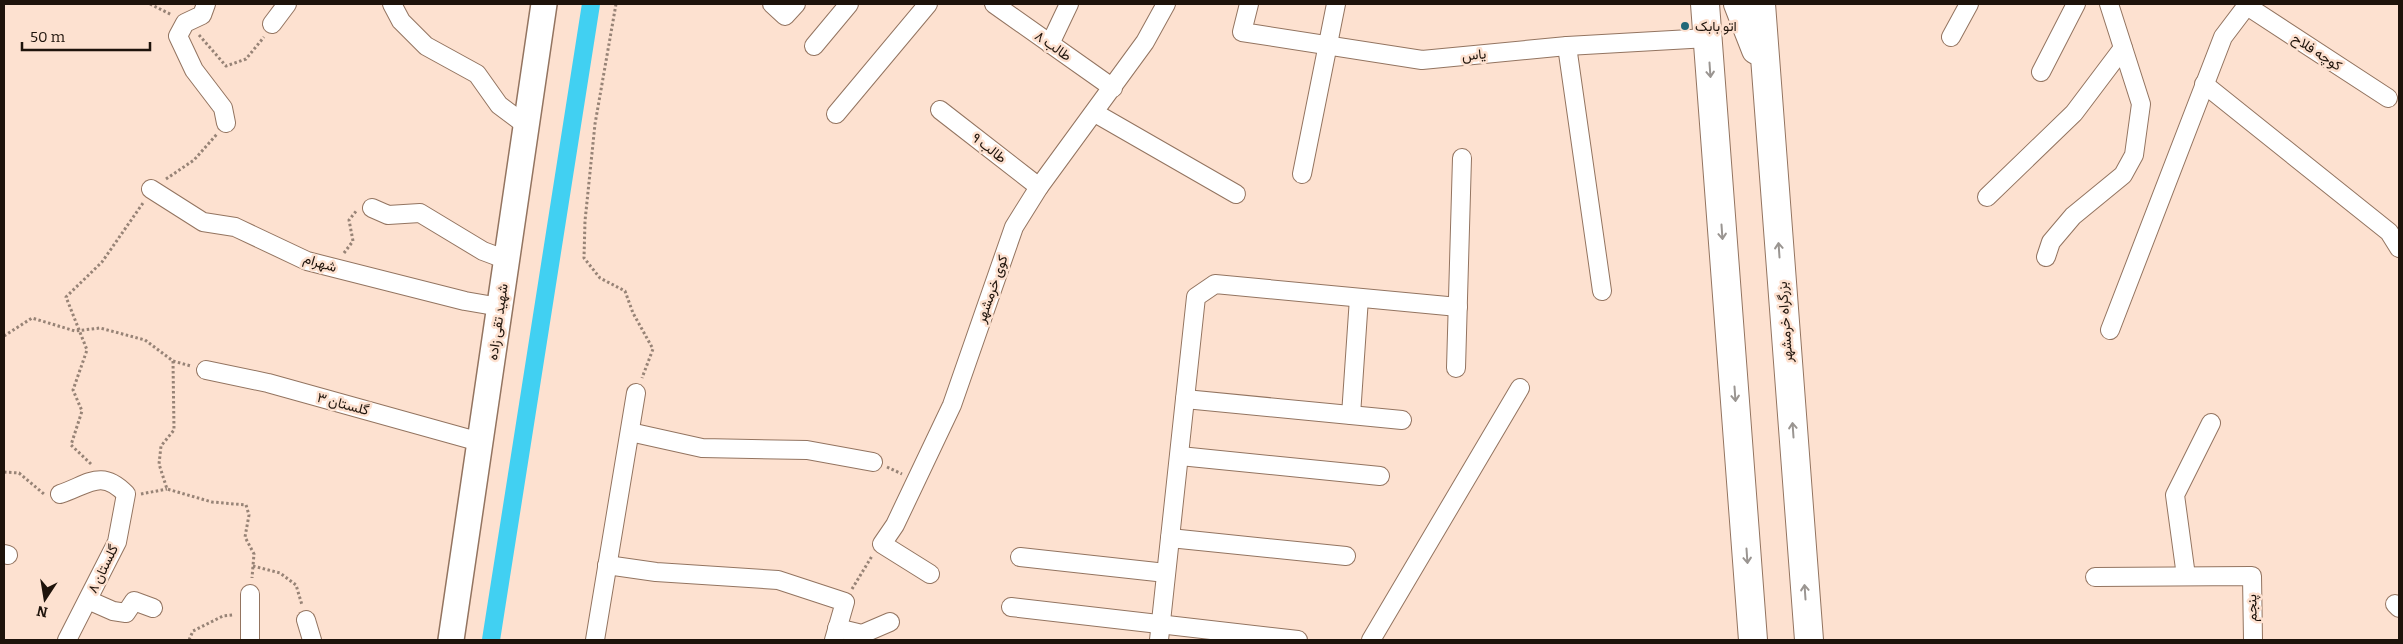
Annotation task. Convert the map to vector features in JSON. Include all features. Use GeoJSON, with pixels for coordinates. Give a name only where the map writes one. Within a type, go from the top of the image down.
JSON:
{"type":"FeatureCollection","features":[{"type":"Feature","properties":{"kind":"highway"},"geometry":{"type":"LineString","coordinates":[[1705,4],[1753,640]]}},
{"type":"Feature","properties":{"kind":"highway"},"geometry":{"type":"LineString","coordinates":[[1738,4],[1766,74]]}},
{"type":"Feature","properties":{"kind":"highway","name":"بزرگراه خرمشهر"},"geometry":{"type":"LineString","coordinates":[[1760,4],[1809,640]]}},
{"type":"Feature","properties":{"kind":"main road","name":"شهید تقی زاده"},"geometry":{"type":"LineString","coordinates":[[451,640],[544,4]]}},
{"type":"Feature","properties":{"kind":"street"},"geometry":{"type":"LineString","coordinates":[[206,4],[202,16],[185,23],[178,36],[194,70],[223,108],[226,123]]}},
{"type":"Feature","properties":{"kind":"street"},"geometry":{"type":"LineString","coordinates":[[272,24],[287,4]]}},
{"type":"Feature","properties":{"kind":"street"},"geometry":{"type":"LineString","coordinates":[[392,4],[401,21],[426,46],[477,74],[499,104],[526,126]]}},
{"type":"Feature","properties":{"kind":"street"},"geometry":{"type":"LineString","coordinates":[[772,4],[785,16],[796,4]]}},
{"type":"Feature","properties":{"kind":"street"},"geometry":{"type":"LineString","coordinates":[[814,46],[849,4]]}},
{"type":"Feature","properties":{"kind":"street"},"geometry":{"type":"LineString","coordinates":[[836,114],[928,4]]}},
{"type":"Feature","properties":{"kind":"street","name":"طالب ۸"},"geometry":{"type":"LineString","coordinates":[[994,4],[1113,88]]}},
{"type":"Feature","properties":{"kind":"street"},"geometry":{"type":"LineString","coordinates":[[1050,44],[1069,4]]}},
{"type":"Feature","properties":{"kind":"street","name":"کوی خرمشهر"},"geometry":{"type":"LineString","coordinates":[[882,544],[895,525],[952,405],[1014,227],[1039,187],[1095,113],[1145,42],[1166,4]]}},
{"type":"Feature","properties":{"kind":"street","name":"یاس"},"geometry":{"type":"LineString","coordinates":[[1249,4],[1242,32],[1328,47],[1422,60],[1567,46],[1708,38]]}},
{"type":"Feature","properties":{"kind":"street"},"geometry":{"type":"LineString","coordinates":[[1302,174],[1336,4]]}},
{"type":"Feature","properties":{"kind":"street"},"geometry":{"type":"LineString","coordinates":[[1951,37],[1969,4]]}},
{"type":"Feature","properties":{"kind":"street"},"geometry":{"type":"LineString","coordinates":[[2041,72],[2076,4]]}},
{"type":"Feature","properties":{"kind":"street"},"geometry":{"type":"LineString","coordinates":[[2046,257],[2050,242],[2073,216],[2123,175],[2134,155],[2141,104],[2110,4]]}},
{"type":"Feature","properties":{"kind":"street","name":"کوچه فلاح"},"geometry":{"type":"LineString","coordinates":[[2110,330],[2222,37],[2247,5],[2388,98]]}},
{"type":"Feature","properties":{"kind":"street"},"geometry":{"type":"LineString","coordinates":[[1567,46],[1602,291]]}},
{"type":"Feature","properties":{"kind":"street"},"geometry":{"type":"LineString","coordinates":[[1987,197],[2074,113],[2123,48]]}},
{"type":"Feature","properties":{"kind":"street"},"geometry":{"type":"LineString","coordinates":[[2204,84],[2389,232],[2399,248]]}},
{"type":"Feature","properties":{"kind":"street","name":"طالب ۹"},"geometry":{"type":"LineString","coordinates":[[940,110],[1039,187]]}},
{"type":"Feature","properties":{"kind":"street"},"geometry":{"type":"LineString","coordinates":[[1095,113],[1236,194]]}},
{"type":"Feature","properties":{"kind":"street"},"geometry":{"type":"LineString","coordinates":[[1456,368],[1462,158]]}},
{"type":"Feature","properties":{"kind":"street","name":"شهرام"},"geometry":{"type":"LineString","coordinates":[[151,189],[203,222],[236,228],[307,261],[465,302],[500,307]]}},
{"type":"Feature","properties":{"kind":"street"},"geometry":{"type":"LineString","coordinates":[[372,208],[388,215],[420,213],[482,251],[507,260]]}},
{"type":"Feature","properties":{"kind":"street"},"geometry":{"type":"LineString","coordinates":[[1160,632],[1196,297],[1215,284],[1458,307]]}},
{"type":"Feature","properties":{"kind":"street"},"geometry":{"type":"LineString","coordinates":[[1350,415],[1359,298]]}},
{"type":"Feature","properties":{"kind":"street","name":"گلستان ۳"},"geometry":{"type":"LineString","coordinates":[[206,370],[268,383],[480,442]]}},
{"type":"Feature","properties":{"kind":"street"},"geometry":{"type":"LineString","coordinates":[[1371,640],[1520,388]]}},
{"type":"Feature","properties":{"kind":"street"},"geometry":{"type":"LineString","coordinates":[[595,640],[636,393]]}},
{"type":"Feature","properties":{"kind":"street"},"geometry":{"type":"LineString","coordinates":[[1185,399],[1402,420]]}},
{"type":"Feature","properties":{"kind":"street"},"geometry":{"type":"LineString","coordinates":[[2095,577],[2186,576],[2175,495],[2211,423]]}},
{"type":"Feature","properties":{"kind":"street"},"geometry":{"type":"LineString","coordinates":[[630,432],[702,448],[807,450],[873,462]]}},
{"type":"Feature","properties":{"kind":"street"},"geometry":{"type":"LineString","coordinates":[[1180,456],[1380,476]]}},
{"type":"Feature","properties":{"kind":"street"},"geometry":{"type":"LineString","coordinates":[[60,494],[97,479],[116,483],[126,494]]}},
{"type":"Feature","properties":{"kind":"street","name":"گلستان ۸"},"geometry":{"type":"LineString","coordinates":[[67,640],[117,542],[126,494]]}},
{"type":"Feature","properties":{"kind":"street"},"geometry":{"type":"LineString","coordinates":[[1170,538],[1346,556]]}},
{"type":"Feature","properties":{"kind":"street"},"geometry":{"type":"LineString","coordinates":[[882,544],[930,574]]}},
{"type":"Feature","properties":{"kind":"street"},"geometry":{"type":"LineString","coordinates":[[1020,556],[1166,573]]}},
{"type":"Feature","properties":{"kind":"street"},"geometry":{"type":"LineString","coordinates":[[607,565],[666,572],[778,580],[845,602],[835,634],[862,634],[890,622]]}},
{"type":"Feature","properties":{"kind":"street","name":"پنجم"},"geometry":{"type":"LineString","coordinates":[[2186,576],[2252,576],[2253,640]]}},
{"type":"Feature","properties":{"kind":"street"},"geometry":{"type":"LineString","coordinates":[[88,600],[113,612],[126,613],[134,601],[154,608]]}},
{"type":"Feature","properties":{"kind":"street"},"geometry":{"type":"LineString","coordinates":[[250,601],[250,640]]}},
{"type":"Feature","properties":{"kind":"street"},"geometry":{"type":"LineString","coordinates":[[1011,607],[1160,632],[1298,640]]}},
{"type":"Feature","properties":{"kind":"street"},"geometry":{"type":"LineString","coordinates":[[306,620],[312,640]]}},
{"type":"Feature","properties":{"kind":"path"},"geometry":{"type":"LineString","coordinates":[[150,4],[185,23],[209,45],[226,66],[246,59],[262,41],[272,24]]}},
{"type":"Feature","properties":{"kind":"path"},"geometry":{"type":"LineString","coordinates":[[616,4],[595,124],[585,221],[584,258],[600,278],[625,291],[633,313],[653,349],[636,393]]}},
{"type":"Feature","properties":{"kind":"path"},"geometry":{"type":"LineString","coordinates":[[97,479],[89,460],[71,445],[82,411],[73,390],[87,350],[66,298],[102,262],[140,210],[151,189],[194,160],[226,123]]}},
{"type":"Feature","properties":{"kind":"path"},"geometry":{"type":"LineString","coordinates":[[336,268],[354,241],[349,220],[358,209],[372,208]]}},
{"type":"Feature","properties":{"kind":"path"},"geometry":{"type":"LineString","coordinates":[[4,336],[32,318],[78,331],[100,328],[145,340],[173,361],[206,370]]}},
{"type":"Feature","properties":{"kind":"path"},"geometry":{"type":"LineString","coordinates":[[167,489],[159,464],[160,446],[174,430],[173,361]]}},
{"type":"Feature","properties":{"kind":"path"},"geometry":{"type":"LineString","coordinates":[[873,462],[896,470],[915,482]]}},
{"type":"Feature","properties":{"kind":"path"},"geometry":{"type":"LineString","coordinates":[[4,472],[19,473],[44,494],[60,494]]}},
{"type":"Feature","properties":{"kind":"path"},"geometry":{"type":"LineString","coordinates":[[126,494],[139,495],[153,490],[167,489],[212,502],[246,505],[249,514],[245,537],[254,554],[250,601],[240,615],[223,616],[193,630],[189,640]]}},
{"type":"Feature","properties":{"kind":"path"},"geometry":{"type":"LineString","coordinates":[[845,602],[864,567],[882,544]]}},
{"type":"Feature","properties":{"kind":"path"},"geometry":{"type":"LineString","coordinates":[[253,566],[280,573],[296,584],[306,620]]}},
{"type":"Feature","properties":{"kind":"waterway"},"geometry":{"type":"LineString","coordinates":[[491,640],[591,4]]}},
{"type":"Feature","properties":{"kind":"place","name":"اتو بابک"},"geometry":{"type":"Point","coordinates":[1685,26]}}]}
